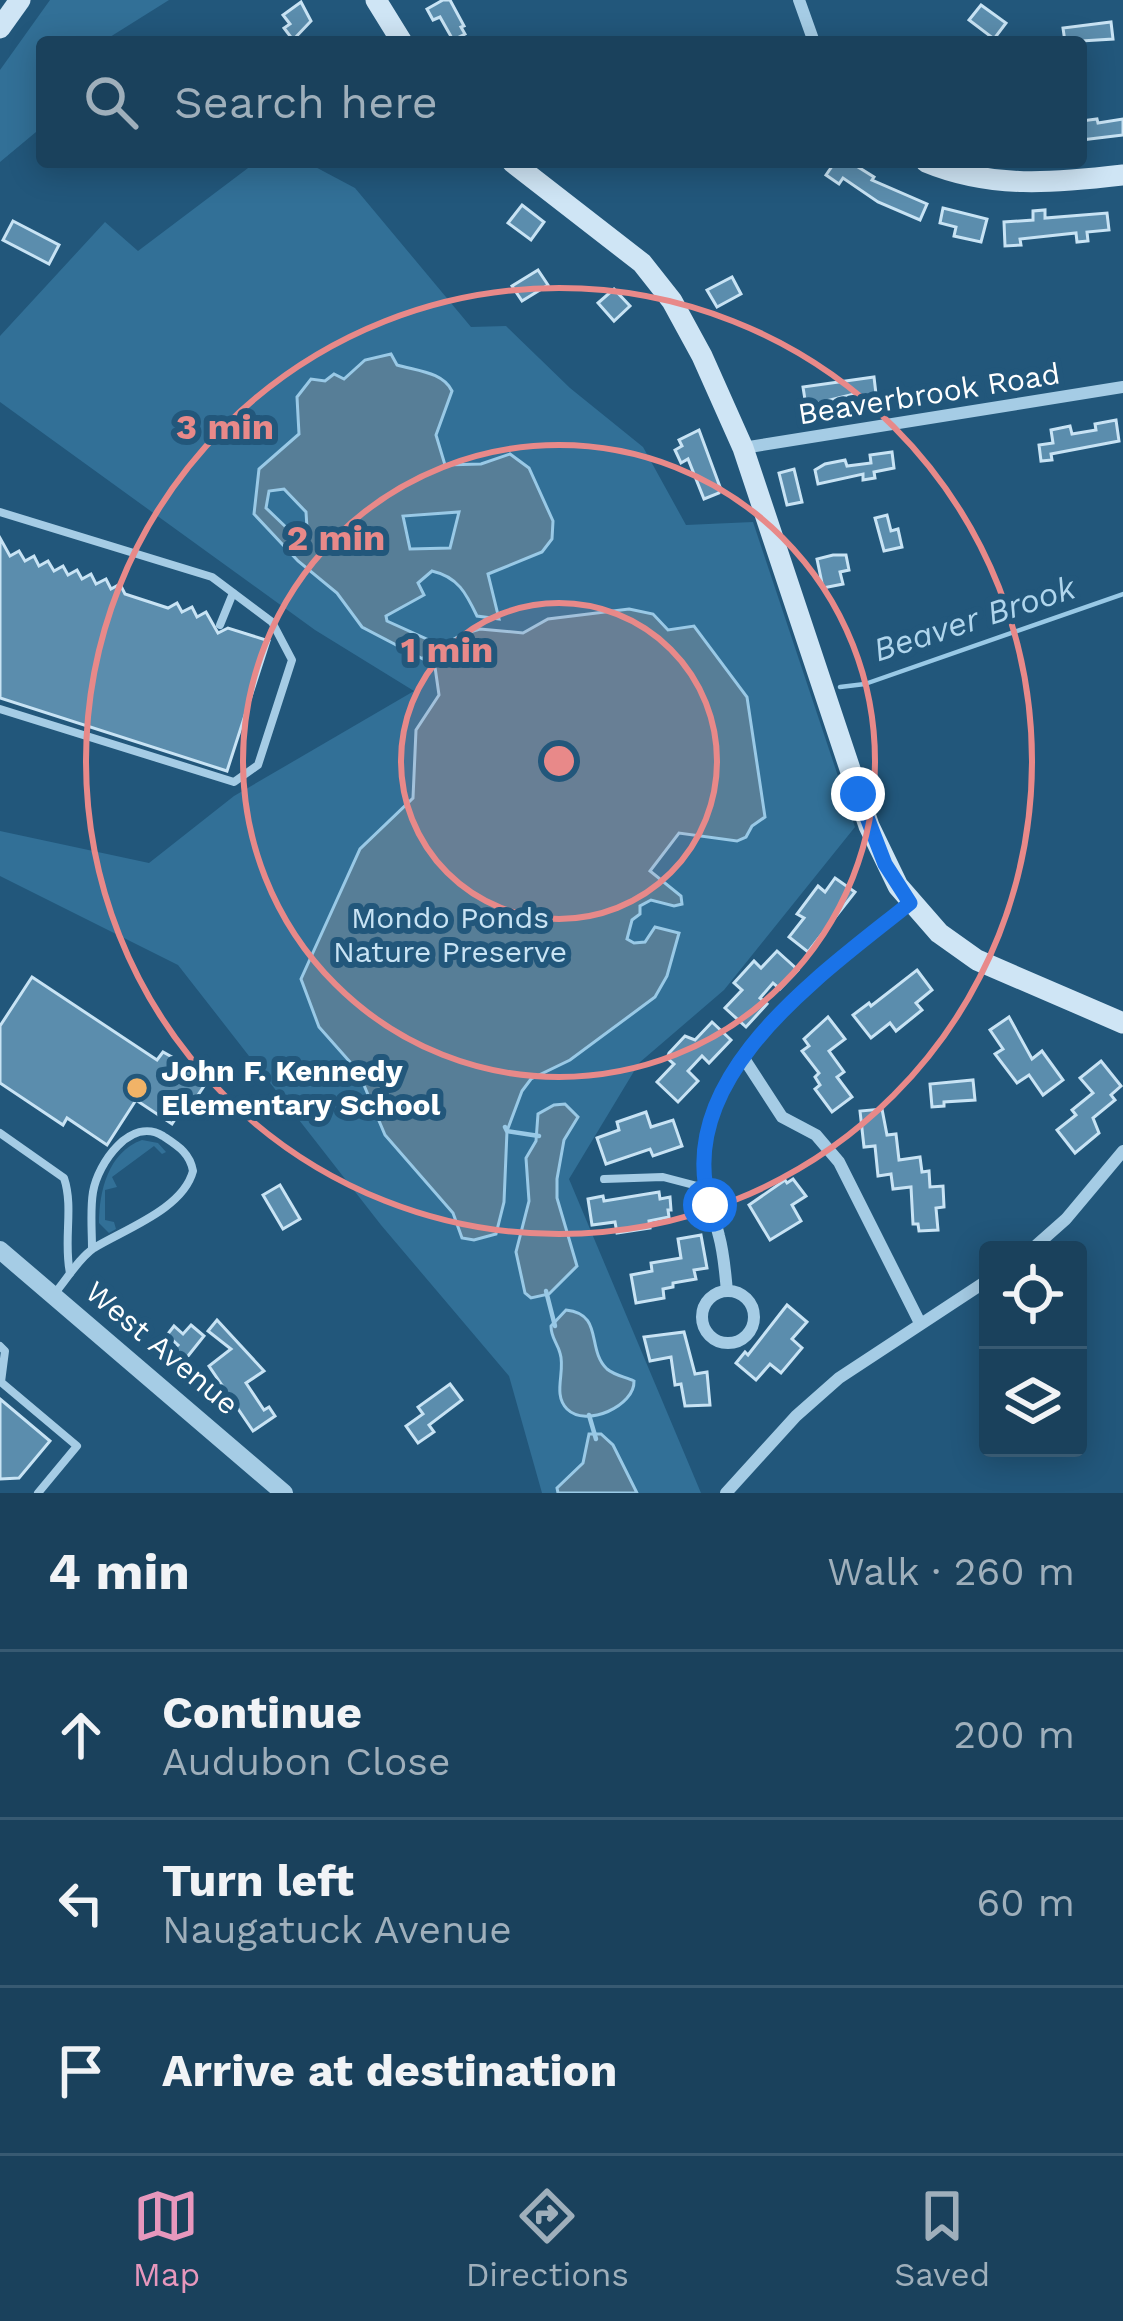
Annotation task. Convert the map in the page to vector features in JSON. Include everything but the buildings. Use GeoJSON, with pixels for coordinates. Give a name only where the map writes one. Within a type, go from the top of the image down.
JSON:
{"type":"FeatureCollection","features":[{"type":"Feature","properties":{"kind":"main road"},"geometry":{"type":"LineString","coordinates":[[0,28],[20,0]]}},
{"type":"Feature","properties":{"kind":"main road"},"geometry":{"type":"LineString","coordinates":[[376,0],[398,36]]}},
{"type":"Feature","properties":{"kind":"main road"},"geometry":{"type":"LineString","coordinates":[[520,168],[622,244],[655,276],[703,356],[743,448],[869,826],[885,864],[910,903],[939,933],[977,960],[1123,1023]]}},
{"type":"Feature","properties":{"kind":"main road"},"geometry":{"type":"LineString","coordinates":[[942,168],[1005,183],[1123,175]]}},
{"type":"Feature","properties":{"kind":"street"},"geometry":{"type":"LineString","coordinates":[[799,0],[812,36]]}},
{"type":"Feature","properties":{"kind":"street","name":"Beaverbrook Road"},"geometry":{"type":"LineString","coordinates":[[743,448],[1123,387]]}},
{"type":"Feature","properties":{"kind":"street"},"geometry":{"type":"LineString","coordinates":[[727,1291],[705,1188],[705,1142],[724,1090],[743,1057],[787,1006],[910,903]]}},
{"type":"Feature","properties":{"kind":"street"},"geometry":{"type":"LineString","coordinates":[[743,1057],[782,1117],[816,1136],[839,1162],[920,1323]]}},
{"type":"Feature","properties":{"kind":"street"},"geometry":{"type":"LineString","coordinates":[[1042,1241],[1066,1220],[1123,1151]]}},
{"type":"Feature","properties":{"kind":"street","name":"West Avenue"},"geometry":{"type":"LineString","coordinates":[[0,1250],[284,1493]]}},
{"type":"Feature","properties":{"kind":"street"},"geometry":{"type":"LineString","coordinates":[[727,1493],[817,1396],[979,1286]]}},
{"type":"Feature","properties":{"kind":"street"},"geometry":{"type":"LineString","coordinates":[[727,1291],[743,1296],[754,1318],[742,1339],[726,1343],[706,1331],[702,1316],[706,1301],[727,1291]]}},
{"type":"Feature","properties":{"kind":"lane"},"geometry":{"type":"LineString","coordinates":[[0,512],[212,578],[272,622],[292,660],[257,765],[234,782],[0,710]]}},
{"type":"Feature","properties":{"kind":"lane"},"geometry":{"type":"LineString","coordinates":[[220,625],[232,592]]}},
{"type":"Feature","properties":{"kind":"lane"},"geometry":{"type":"LineString","coordinates":[[53,1294],[92,1249],[183,1191],[194,1171],[185,1152],[157,1132],[143,1129],[125,1137],[95,1183],[92,1249]]}},
{"type":"Feature","properties":{"kind":"lane"},"geometry":{"type":"LineString","coordinates":[[0,1133],[64,1178],[70,1275]]}},
{"type":"Feature","properties":{"kind":"lane"},"geometry":{"type":"LineString","coordinates":[[604,1179],[663,1178],[705,1188]]}},
{"type":"Feature","properties":{"kind":"lane"},"geometry":{"type":"LineString","coordinates":[[0,1346],[5,1351],[1,1382],[76,1447],[38,1493]]}},
{"type":"Feature","properties":{"kind":"green space"},"geometry":{"type":"Polygon","coordinates":[[[50,0],[169,0],[112,36],[36,36],[36,132],[0,162],[0,70],[50,0]]]}},
{"type":"Feature","properties":{"kind":"green space","name":"Mondo Ponds Nature Preserve"},"geometry":{"type":"Polygon","coordinates":[[[248,168],[317,168],[355,188],[471,327],[506,326],[570,388],[643,447],[686,525],[753,522],[855,827],[724,990],[639,1063],[569,1179],[701,1493],[542,1493],[509,1376],[381,1225],[178,965],[0,876],[0,831],[149,863],[234,796],[414,691],[315,630],[0,402],[0,336],[105,222],[138,251],[248,168]]]}},
{"type":"Feature","properties":{"kind":"green space"},"geometry":{"type":"Polygon","coordinates":[[[142,1140],[158,1143],[166,1152],[154,1146],[112,1177],[117,1187],[105,1190],[105,1220],[114,1222],[116,1229],[109,1233],[99,1223],[101,1199],[108,1174],[121,1154],[142,1140]]]}},
{"type":"Feature","properties":{"kind":"shaded area"},"geometry":{"type":"Polygon","coordinates":[[[391,354],[397,365],[429,373],[448,385],[452,391],[436,435],[445,465],[481,464],[510,454],[529,468],[553,521],[552,539],[542,552],[488,574],[499,619],[477,616],[460,587],[432,571],[418,583],[424,595],[386,616],[387,621],[431,641],[423,659],[362,627],[337,593],[298,561],[254,514],[259,469],[299,434],[297,397],[311,379],[325,381],[334,374],[344,379],[365,360],[391,354]],[[284,489],[269,491],[266,508],[290,531],[307,528],[306,512],[284,489]],[[459,512],[403,516],[410,549],[450,548],[459,512]]]}},
{"type":"Feature","properties":{"kind":"shaded area"},"geometry":{"type":"Polygon","coordinates":[[[629,609],[653,614],[668,630],[694,626],[747,697],[765,817],[737,841],[679,833],[650,871],[681,896],[682,904],[651,900],[640,906],[627,939],[645,942],[655,927],[679,933],[667,976],[655,997],[570,1060],[531,1079],[507,1131],[504,1202],[496,1234],[462,1238],[453,1213],[385,1135],[358,1071],[319,1027],[301,979],[360,849],[413,798],[416,730],[439,695],[435,667],[447,643],[480,629],[523,633],[548,619],[629,609]]]}},
{"type":"Feature","properties":{"kind":"shaded area"},"geometry":{"type":"Polygon","coordinates":[[[565,1104],[578,1117],[564,1140],[557,1198],[577,1266],[549,1294],[531,1298],[525,1293],[516,1252],[529,1201],[526,1158],[536,1141],[538,1114],[565,1104]]]}},
{"type":"Feature","properties":{"kind":"shaded area"},"geometry":{"type":"Polygon","coordinates":[[[566,1310],[578,1313],[590,1325],[607,1369],[634,1381],[627,1399],[597,1415],[575,1414],[563,1403],[561,1360],[551,1326],[566,1310]]]}},
{"type":"Feature","properties":{"kind":"shaded area"},"geometry":{"type":"Polygon","coordinates":[[[589,1434],[601,1434],[613,1445],[637,1493],[558,1493],[557,1488],[583,1463],[589,1434]]]}},
{"type":"Feature","properties":{"kind":"waterway","name":"Beaver Brook"},"geometry":{"type":"LineString","coordinates":[[840,687],[865,684],[1123,594]]}},
{"type":"Feature","properties":{"kind":"waterway","name":"Beaver Brook"},"geometry":{"type":"LineString","coordinates":[[505,1127],[539,1136]]}},
{"type":"Feature","properties":{"kind":"waterway","name":"Beaver Brook"},"geometry":{"type":"LineString","coordinates":[[546,1291],[555,1326]]}},
{"type":"Feature","properties":{"kind":"waterway","name":"Beaver Brook"},"geometry":{"type":"LineString","coordinates":[[589,1415],[596,1439]]}},
{"type":"Feature","properties":{"kind":"place","name":"John F. Kennedy Elementary School"},"geometry":{"type":"Point","coordinates":[137,1088]}},
{"type":"Feature","properties":{"kind":"route"},"geometry":{"type":"LineString","coordinates":[[710,1205],[703,1164],[705,1142],[724,1090],[743,1057],[787,1006],[910,903],[885,864],[858,794]]}}]}
